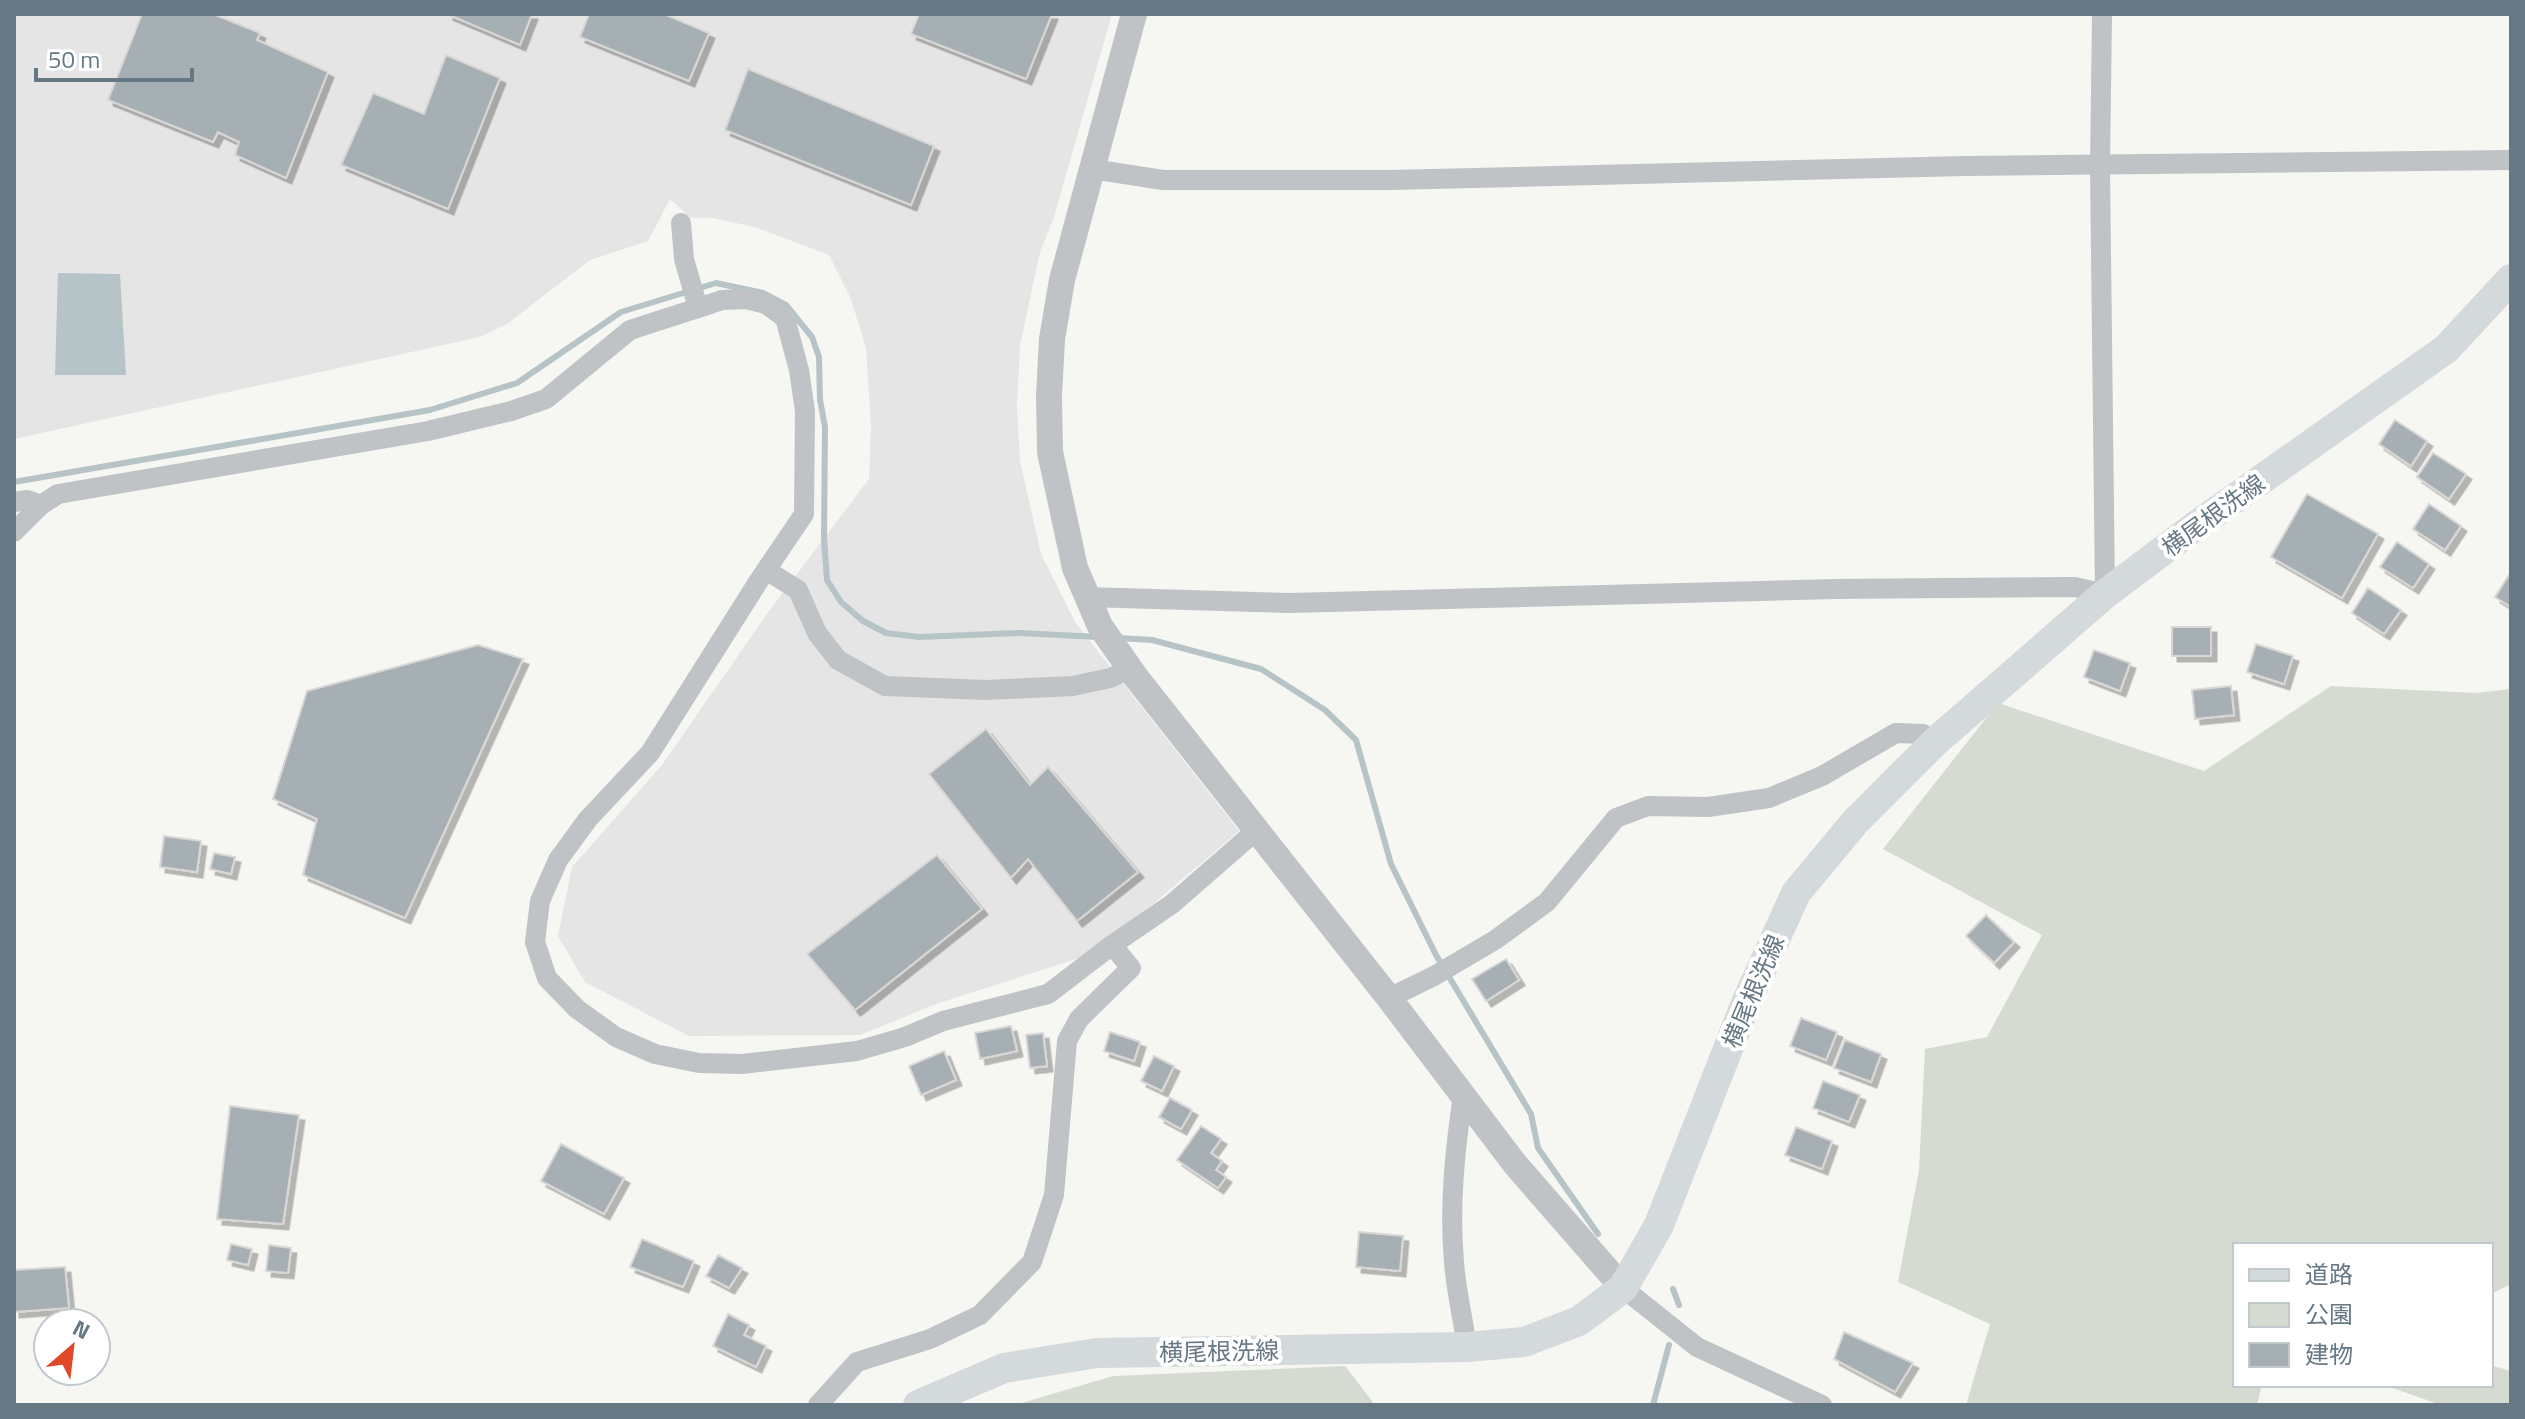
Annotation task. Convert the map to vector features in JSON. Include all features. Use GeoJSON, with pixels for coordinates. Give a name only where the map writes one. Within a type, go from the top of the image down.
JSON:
{"type":"FeatureCollection","features":[{"type":"Feature","properties":{"kind":"main road","name":"横尾根洗線"},"geometry":{"type":"LineString","coordinates":[[918,1405],[1004,1368],[1097,1353],[1467,1347],[1524,1342],[1579,1321],[1623,1288],[1659,1225],[1746,1003],[1796,893],[1855,822],[1936,741],[2105,594],[2446,349],[2511,279]]}},
{"type":"Feature","properties":{"kind":"street"},"geometry":{"type":"LineString","coordinates":[[1134,14],[1062,280],[1052,339],[1050,452],[1075,568],[1100,626],[1130,669],[1258,829],[1515,1164],[1623,1288],[1697,1347],[1822,1405]]}},
{"type":"Feature","properties":{"kind":"street"},"geometry":{"type":"LineString","coordinates":[[1087,597],[1289,603],[1835,589],[2075,587],[2105,594],[2100,167],[2102,14]]}},
{"type":"Feature","properties":{"kind":"street"},"geometry":{"type":"LineString","coordinates":[[1092,169],[1163,180],[1389,180],[1966,166],[2100,167],[2511,160]]}},
{"type":"Feature","properties":{"kind":"street"},"geometry":{"type":"LineString","coordinates":[[681,223],[684,259],[696,302]]}},
{"type":"Feature","properties":{"kind":"street"},"geometry":{"type":"LineString","coordinates":[[14,532],[41,505],[58,494],[428,431],[511,411],[546,399],[630,330],[696,302],[746,299],[766,304],[785,318],[799,370],[805,411],[804,514],[650,753],[588,819],[558,860],[540,901],[535,942],[547,978],[577,1009],[616,1037],[655,1054],[699,1063],[742,1064],[857,1051],[905,1037],[943,1021],[1048,994],[1172,904],[1258,829]]}},
{"type":"Feature","properties":{"kind":"street"},"geometry":{"type":"LineString","coordinates":[[14,502],[27,500],[41,505]]}},
{"type":"Feature","properties":{"kind":"street"},"geometry":{"type":"LineString","coordinates":[[766,570],[798,590],[817,633],[838,660],[885,686],[986,690],[1073,686],[1110,678],[1130,669]]}},
{"type":"Feature","properties":{"kind":"street"},"geometry":{"type":"LineString","coordinates":[[1389,998],[1495,940],[1547,902],[1616,818],[1648,806],[1708,807],[1769,798],[1822,776],[1896,733],[1923,734],[1936,741]]}},
{"type":"Feature","properties":{"kind":"street"},"geometry":{"type":"LineString","coordinates":[[818,1405],[857,1362],[930,1339],[980,1315],[1032,1262],[1054,1195],[1067,1041],[1079,1019],[1131,968],[1112,945]]}},
{"type":"Feature","properties":{"kind":"street"},"geometry":{"type":"LineString","coordinates":[[1463,1095],[1455,1154],[1452,1225],[1454,1264],[1467,1347]]}},
{"type":"Feature","properties":{"kind":"shaded area"},"geometry":{"type":"Polygon","coordinates":[[[14,14],[1112,14],[1054,217],[1040,252],[1020,345],[1017,407],[1020,461],[1041,554],[1075,622],[1239,831],[1095,953],[939,1003],[860,1035],[689,1036],[585,982],[558,936],[572,867],[662,765],[769,611],[869,479],[871,425],[866,348],[851,299],[829,255],[755,227],[712,218],[691,218],[670,199],[648,241],[590,260],[507,324],[480,337],[14,439],[14,14]]]}},
{"type":"Feature","properties":{"kind":"shaded area"},"geometry":{"type":"Polygon","coordinates":[[[58,273],[120,274],[126,375],[55,375],[58,273]]]}},
{"type":"Feature","properties":{"kind":"green space"},"geometry":{"type":"Polygon","coordinates":[[[2331,686],[2476,693],[2511,689],[2511,1284],[2493,1293],[2493,1243],[2233,1243],[2233,1387],[2262,1387],[2257,1405],[1966,1405],[1990,1324],[1898,1282],[1919,1170],[1925,1049],[1987,1037],[2042,935],[1883,849],[1998,703],[2204,771],[2331,686]]]}},
{"type":"Feature","properties":{"kind":"green space"},"geometry":{"type":"Polygon","coordinates":[[[1345,1366],[1375,1405],[1015,1405],[1113,1376],[1345,1366]]]}},
{"type":"Feature","properties":{"kind":"green space"},"geometry":{"type":"Polygon","coordinates":[[[2493,1366],[2511,1371],[2511,1405],[2441,1405],[2390,1387],[2493,1387],[2493,1366]]]}},
{"type":"Feature","properties":{"kind":"building"},"geometry":{"type":"Polygon","coordinates":[[[142,14],[213,14],[260,33],[257,40],[328,72],[286,178],[235,155],[239,142],[218,132],[213,142],[108,100],[142,14]]]}},
{"type":"Feature","properties":{"kind":"building"},"geometry":{"type":"Polygon","coordinates":[[[447,14],[532,14],[520,45],[447,14]]]}},
{"type":"Feature","properties":{"kind":"building"},"geometry":{"type":"Polygon","coordinates":[[[589,14],[664,14],[709,33],[689,81],[580,37],[589,14]]]}},
{"type":"Feature","properties":{"kind":"building"},"geometry":{"type":"Polygon","coordinates":[[[919,14],[1052,14],[1026,79],[911,34],[919,14]]]}},
{"type":"Feature","properties":{"kind":"building"},"geometry":{"type":"Polygon","coordinates":[[[446,55],[500,78],[448,209],[341,165],[373,93],[424,114],[446,55]]]}},
{"type":"Feature","properties":{"kind":"building"},"geometry":{"type":"Polygon","coordinates":[[[748,69],[934,146],[911,205],[725,130],[748,69]]]}},
{"type":"Feature","properties":{"kind":"building"},"geometry":{"type":"Polygon","coordinates":[[[2395,420],[2427,441],[2411,466],[2379,444],[2395,420]]]}},
{"type":"Feature","properties":{"kind":"building"},"geometry":{"type":"Polygon","coordinates":[[[2433,453],[2466,474],[2449,499],[2417,477],[2433,453]]]}},
{"type":"Feature","properties":{"kind":"building"},"geometry":{"type":"Polygon","coordinates":[[[2307,494],[2378,534],[2342,598],[2271,557],[2307,494]]]}},
{"type":"Feature","properties":{"kind":"building"},"geometry":{"type":"Polygon","coordinates":[[[2429,504],[2461,526],[2445,550],[2413,529],[2429,504]]]}},
{"type":"Feature","properties":{"kind":"building"},"geometry":{"type":"Polygon","coordinates":[[[2397,542],[2429,564],[2413,588],[2380,567],[2397,542]]]}},
{"type":"Feature","properties":{"kind":"building"},"geometry":{"type":"Polygon","coordinates":[[[2511,572],[2511,607],[2495,597],[2511,572]]]}},
{"type":"Feature","properties":{"kind":"building"},"geometry":{"type":"Polygon","coordinates":[[[2368,588],[2401,610],[2384,634],[2352,613],[2368,588]]]}},
{"type":"Feature","properties":{"kind":"building"},"geometry":{"type":"Polygon","coordinates":[[[2172,627],[2211,627],[2211,656],[2172,656],[2172,627]]]}},
{"type":"Feature","properties":{"kind":"building"},"geometry":{"type":"Polygon","coordinates":[[[2256,644],[2293,656],[2284,684],[2247,672],[2256,644]]]}},
{"type":"Feature","properties":{"kind":"building"},"geometry":{"type":"Polygon","coordinates":[[[478,645],[523,659],[405,918],[303,875],[317,819],[273,799],[307,691],[478,645]]]}},
{"type":"Feature","properties":{"kind":"building"},"geometry":{"type":"Polygon","coordinates":[[[2094,650],[2130,663],[2120,691],[2084,677],[2094,650]]]}},
{"type":"Feature","properties":{"kind":"building"},"geometry":{"type":"Polygon","coordinates":[[[2231,686],[2234,715],[2195,719],[2192,690],[2231,686]]]}},
{"type":"Feature","properties":{"kind":"building"},"geometry":{"type":"Polygon","coordinates":[[[986,729],[1030,785],[1048,767],[1138,872],[1077,921],[1028,859],[1011,878],[929,774],[986,729]]]}},
{"type":"Feature","properties":{"kind":"building"},"geometry":{"type":"Polygon","coordinates":[[[164,836],[201,841],[197,872],[160,867],[164,836]]]}},
{"type":"Feature","properties":{"kind":"building"},"geometry":{"type":"Polygon","coordinates":[[[214,853],[235,857],[231,874],[210,869],[214,853]]]}},
{"type":"Feature","properties":{"kind":"building"},"geometry":{"type":"Polygon","coordinates":[[[937,855],[982,909],[855,1010],[807,954],[937,855]]]}},
{"type":"Feature","properties":{"kind":"building"},"geometry":{"type":"Polygon","coordinates":[[[1986,915],[2014,942],[1994,963],[1966,936],[1986,915]]]}},
{"type":"Feature","properties":{"kind":"building"},"geometry":{"type":"Polygon","coordinates":[[[1506,959],[1519,980],[1486,1001],[1472,979],[1506,959]]]}},
{"type":"Feature","properties":{"kind":"building"},"geometry":{"type":"Polygon","coordinates":[[[1801,1018],[1837,1032],[1826,1060],[1790,1046],[1801,1018]]]}},
{"type":"Feature","properties":{"kind":"building"},"geometry":{"type":"Polygon","coordinates":[[[1011,1026],[1017,1051],[980,1059],[975,1033],[1011,1026]]]}},
{"type":"Feature","properties":{"kind":"building"},"geometry":{"type":"Polygon","coordinates":[[[1110,1032],[1140,1042],[1134,1061],[1104,1051],[1110,1032]]]}},
{"type":"Feature","properties":{"kind":"building"},"geometry":{"type":"Polygon","coordinates":[[[1043,1033],[1047,1066],[1030,1068],[1026,1035],[1043,1033]]]}},
{"type":"Feature","properties":{"kind":"building"},"geometry":{"type":"Polygon","coordinates":[[[1845,1040],[1881,1054],[1871,1082],[1834,1068],[1845,1040]]]}},
{"type":"Feature","properties":{"kind":"building"},"geometry":{"type":"Polygon","coordinates":[[[944,1051],[956,1080],[921,1095],[909,1066],[944,1051]]]}},
{"type":"Feature","properties":{"kind":"building"},"geometry":{"type":"Polygon","coordinates":[[[1154,1056],[1174,1066],[1162,1091],[1141,1081],[1154,1056]]]}},
{"type":"Feature","properties":{"kind":"building"},"geometry":{"type":"Polygon","coordinates":[[[1823,1081],[1860,1095],[1849,1122],[1813,1108],[1823,1081]]]}},
{"type":"Feature","properties":{"kind":"building"},"geometry":{"type":"Polygon","coordinates":[[[1170,1098],[1192,1110],[1181,1129],[1159,1117],[1170,1098]]]}},
{"type":"Feature","properties":{"kind":"building"},"geometry":{"type":"Polygon","coordinates":[[[230,1106],[299,1115],[283,1224],[217,1219],[230,1106]]]}},
{"type":"Feature","properties":{"kind":"building"},"geometry":{"type":"Polygon","coordinates":[[[1201,1126],[1221,1139],[1211,1153],[1222,1161],[1216,1170],[1226,1177],[1218,1188],[1177,1160],[1201,1126]]]}},
{"type":"Feature","properties":{"kind":"building"},"geometry":{"type":"Polygon","coordinates":[[[1796,1127],[1832,1141],[1822,1169],[1785,1155],[1796,1127]]]}},
{"type":"Feature","properties":{"kind":"building"},"geometry":{"type":"Polygon","coordinates":[[[561,1144],[624,1178],[604,1214],[541,1181],[561,1144]]]}},
{"type":"Feature","properties":{"kind":"building"},"geometry":{"type":"Polygon","coordinates":[[[1359,1232],[1403,1236],[1400,1271],[1356,1267],[1359,1232]]]}},
{"type":"Feature","properties":{"kind":"building"},"geometry":{"type":"Polygon","coordinates":[[[642,1239],[694,1261],[683,1287],[630,1267],[642,1239]]]}},
{"type":"Feature","properties":{"kind":"building"},"geometry":{"type":"Polygon","coordinates":[[[231,1244],[252,1249],[248,1265],[227,1260],[231,1244]]]}},
{"type":"Feature","properties":{"kind":"building"},"geometry":{"type":"Polygon","coordinates":[[[269,1245],[291,1248],[288,1273],[266,1271],[269,1245]]]}},
{"type":"Feature","properties":{"kind":"building"},"geometry":{"type":"Polygon","coordinates":[[[718,1255],[742,1268],[729,1288],[706,1276],[718,1255]]]}},
{"type":"Feature","properties":{"kind":"building"},"geometry":{"type":"Polygon","coordinates":[[[65,1267],[69,1307],[32,1307],[32,1311],[14,1312],[14,1270],[65,1267]]]}},
{"type":"Feature","properties":{"kind":"building"},"geometry":{"type":"Polygon","coordinates":[[[728,1314],[749,1325],[744,1335],[766,1346],[756,1367],[713,1346],[728,1314]]]}},
{"type":"Feature","properties":{"kind":"building"},"geometry":{"type":"Polygon","coordinates":[[[1844,1332],[1913,1363],[1895,1392],[1834,1359],[1844,1332]]]}},
{"type":"Feature","properties":{"kind":"waterway"},"geometry":{"type":"LineString","coordinates":[[14,482],[430,410],[517,383],[621,312],[716,283],[763,293],[786,305],[812,337],[819,357],[820,400],[825,427],[824,538],[827,580],[841,602],[863,621],[886,633],[919,637],[1019,633],[1099,637]]}},
{"type":"Feature","properties":{"kind":"waterway"},"geometry":{"type":"LineString","coordinates":[[1119,638],[1152,640],[1261,669],[1325,710],[1356,740],[1391,864],[1436,955],[1531,1114],[1538,1148],[1598,1234]]}},
{"type":"Feature","properties":{"kind":"waterway"},"geometry":{"type":"LineString","coordinates":[[1673,1289],[1679,1305]]}},
{"type":"Feature","properties":{"kind":"waterway"},"geometry":{"type":"LineString","coordinates":[[1653,1405],[1669,1345]]}}]}
